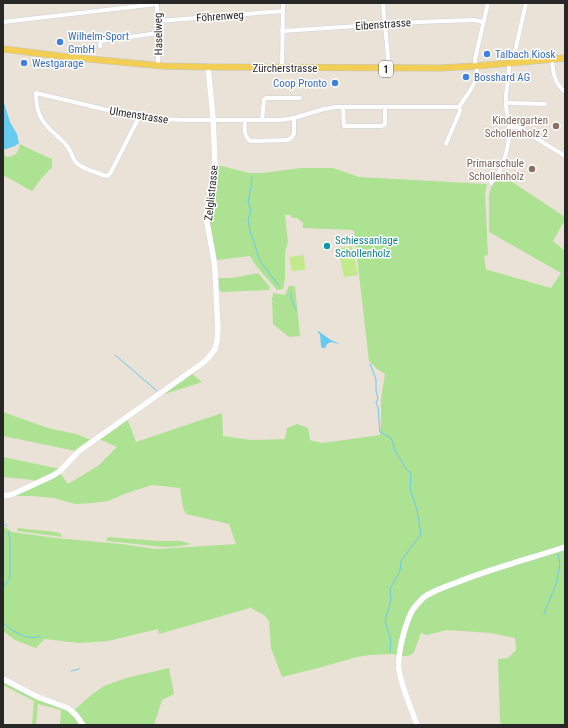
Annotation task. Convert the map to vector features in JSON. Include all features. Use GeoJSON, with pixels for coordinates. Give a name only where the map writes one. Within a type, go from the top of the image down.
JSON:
{"type":"FeatureCollection","features":[{"type":"Feature","properties":{"kind":"main road","name":"Zürcherstrasse"},"geometry":{"type":"LineString","coordinates":[[4,50],[158,66],[208,68],[441,68],[565,58]]}},
{"type":"Feature","properties":{"kind":"street"},"geometry":{"type":"LineString","coordinates":[[282,68],[283,3]]}},
{"type":"Feature","properties":{"kind":"street"},"geometry":{"type":"LineString","coordinates":[[383,3],[389,69]]}},
{"type":"Feature","properties":{"kind":"street"},"geometry":{"type":"LineString","coordinates":[[446,144],[460,111],[459,107],[474,85],[477,76],[475,59],[488,3]]}},
{"type":"Feature","properties":{"kind":"street"},"geometry":{"type":"LineString","coordinates":[[491,183],[498,174],[502,165],[507,145],[510,127],[506,112],[506,93],[526,3]]}},
{"type":"Feature","properties":{"kind":"street"},"geometry":{"type":"LineString","coordinates":[[3,22],[157,4]]}},
{"type":"Feature","properties":{"kind":"street","name":"Haselweg"},"geometry":{"type":"LineString","coordinates":[[157,4],[158,66]]}},
{"type":"Feature","properties":{"kind":"street","name":"Föhrenweg"},"geometry":{"type":"LineString","coordinates":[[158,21],[283,11]]}},
{"type":"Feature","properties":{"kind":"street","name":"Eibenstrasse"},"geometry":{"type":"LineString","coordinates":[[282,31],[419,22],[477,20],[483,22]]}},
{"type":"Feature","properties":{"kind":"street"},"geometry":{"type":"LineString","coordinates":[[100,46],[101,41],[158,33]]}},
{"type":"Feature","properties":{"kind":"street"},"geometry":{"type":"LineString","coordinates":[[552,59],[554,77],[565,92]]}},
{"type":"Feature","properties":{"kind":"street","name":"Zelglistrasse"},"geometry":{"type":"LineString","coordinates":[[3,496],[12,494],[60,471],[79,451],[204,362],[212,353],[217,341],[218,329],[214,261],[206,217],[214,167],[213,120],[208,68]]}},
{"type":"Feature","properties":{"kind":"street","name":"Ulmenstrasse"},"geometry":{"type":"LineString","coordinates":[[140,117],[111,172],[108,176],[103,175],[78,164],[74,160],[72,152],[68,146],[52,132],[38,112],[36,93],[140,117],[160,119],[262,120],[294,118],[336,107],[459,107]]}},
{"type":"Feature","properties":{"kind":"street"},"geometry":{"type":"LineString","coordinates":[[262,120],[264,100],[266,98],[300,98]]}},
{"type":"Feature","properties":{"kind":"street"},"geometry":{"type":"LineString","coordinates":[[506,103],[545,104]]}},
{"type":"Feature","properties":{"kind":"street"},"geometry":{"type":"LineString","coordinates":[[343,107],[344,126],[382,126],[385,124],[385,107]]}},
{"type":"Feature","properties":{"kind":"street"},"geometry":{"type":"LineString","coordinates":[[245,120],[245,134],[250,141],[284,141],[291,138],[294,134],[294,118]]}},
{"type":"Feature","properties":{"kind":"street"},"geometry":{"type":"LineString","coordinates":[[510,127],[517,127],[565,156]]}},
{"type":"Feature","properties":{"kind":"street"},"geometry":{"type":"LineString","coordinates":[[417,725],[399,668],[399,656],[405,630],[416,605],[424,597],[440,589],[496,568],[565,547]]}},
{"type":"Feature","properties":{"kind":"street"},"geometry":{"type":"LineString","coordinates":[[3,679],[38,697],[68,708],[76,715],[83,725]]}},
{"type":"Feature","properties":{"kind":"green space"},"geometry":{"type":"Polygon","coordinates":[[[20,144],[52,159],[52,167],[32,191],[3,175],[3,151],[6,157],[12,156],[17,152],[20,144]]]}},
{"type":"Feature","properties":{"kind":"green space"},"geometry":{"type":"Polygon","coordinates":[[[217,165],[249,173],[263,173],[301,168],[333,168],[359,177],[487,184],[485,193],[488,255],[484,256],[486,269],[551,288],[561,273],[489,232],[489,195],[491,188],[500,174],[565,217],[565,220],[553,241],[565,251],[565,725],[504,725],[500,722],[498,659],[508,658],[516,650],[515,638],[490,633],[447,630],[427,635],[421,633],[414,652],[411,655],[399,656],[393,654],[357,657],[282,677],[271,648],[269,621],[264,615],[251,608],[247,607],[250,608],[159,634],[158,629],[108,641],[79,643],[44,639],[36,648],[15,640],[3,631],[3,526],[12,532],[156,549],[236,544],[229,524],[186,514],[183,508],[180,488],[152,485],[108,501],[75,504],[54,498],[14,496],[60,473],[68,484],[98,466],[117,447],[99,439],[127,418],[136,442],[222,413],[223,436],[251,440],[285,439],[287,428],[297,424],[308,428],[310,440],[322,443],[380,435],[381,399],[385,374],[378,370],[369,361],[354,231],[303,228],[303,223],[297,218],[292,218],[291,215],[285,215],[288,243],[285,251],[285,279],[283,289],[277,290],[256,266],[250,256],[217,260],[209,220],[209,211],[217,165]]]}},
{"type":"Feature","properties":{"kind":"green space"},"geometry":{"type":"Polygon","coordinates":[[[352,246],[358,275],[344,277],[338,248],[352,246]]]}},
{"type":"Feature","properties":{"kind":"green space"},"geometry":{"type":"Polygon","coordinates":[[[304,255],[305,270],[292,271],[289,257],[304,255]]]}},
{"type":"Feature","properties":{"kind":"green space"},"geometry":{"type":"Polygon","coordinates":[[[258,273],[270,287],[269,290],[222,292],[219,290],[218,278],[232,278],[258,273]]]}},
{"type":"Feature","properties":{"kind":"green space"},"geometry":{"type":"Polygon","coordinates":[[[289,286],[295,286],[300,336],[289,337],[273,324],[273,293],[285,295],[289,286]]]}},
{"type":"Feature","properties":{"kind":"green space"},"geometry":{"type":"Polygon","coordinates":[[[191,373],[202,382],[159,396],[191,373]]]}},
{"type":"Feature","properties":{"kind":"green space"},"geometry":{"type":"Polygon","coordinates":[[[3,412],[48,428],[76,434],[91,440],[76,451],[3,436],[3,412]]]}},
{"type":"Feature","properties":{"kind":"green space"},"geometry":{"type":"Polygon","coordinates":[[[3,457],[60,469],[35,483],[34,480],[3,477],[3,457]]]}},
{"type":"Feature","properties":{"kind":"green space"},"geometry":{"type":"Polygon","coordinates":[[[18,528],[60,533],[62,537],[17,531],[18,528]]]}},
{"type":"Feature","properties":{"kind":"green space"},"geometry":{"type":"Polygon","coordinates":[[[108,537],[180,541],[192,544],[165,547],[106,541],[108,537]]]}},
{"type":"Feature","properties":{"kind":"green space"},"geometry":{"type":"Polygon","coordinates":[[[169,668],[174,694],[162,700],[154,725],[60,725],[61,710],[38,704],[36,725],[32,725],[34,701],[3,685],[3,681],[72,712],[104,686],[126,678],[169,668]]]}},
{"type":"Feature","properties":{"kind":"water"},"geometry":{"type":"Polygon","coordinates":[[[3,100],[10,122],[17,134],[19,143],[3,150],[3,100]]]}},
{"type":"Feature","properties":{"kind":"water"},"geometry":{"type":"Polygon","coordinates":[[[318,331],[340,344],[331,342],[327,344],[325,348],[322,348],[320,334],[318,331]]]}},
{"type":"Feature","properties":{"kind":"waterway"},"geometry":{"type":"LineString","coordinates":[[251,185],[252,177]]}},
{"type":"Feature","properties":{"kind":"waterway"},"geometry":{"type":"LineString","coordinates":[[251,187],[248,202],[251,211],[248,220],[250,231],[260,261],[279,286]]}},
{"type":"Feature","properties":{"kind":"waterway"},"geometry":{"type":"LineString","coordinates":[[291,292],[291,299],[296,310]]}},
{"type":"Feature","properties":{"kind":"waterway"},"geometry":{"type":"LineString","coordinates":[[115,355],[157,391]]}},
{"type":"Feature","properties":{"kind":"waterway"},"geometry":{"type":"LineString","coordinates":[[370,364],[376,379],[376,391],[378,398],[376,403],[378,407],[380,432],[391,438],[395,451],[411,474],[410,488],[417,510],[421,534],[401,561],[400,571],[390,589],[391,600],[385,621],[391,640],[390,652]]}},
{"type":"Feature","properties":{"kind":"waterway"},"geometry":{"type":"LineString","coordinates":[[3,523],[7,526]]}},
{"type":"Feature","properties":{"kind":"waterway"},"geometry":{"type":"LineString","coordinates":[[3,588],[10,578],[9,532]]}},
{"type":"Feature","properties":{"kind":"waterway"},"geometry":{"type":"LineString","coordinates":[[544,614],[556,584],[560,564],[558,554]]}},
{"type":"Feature","properties":{"kind":"waterway"},"geometry":{"type":"LineString","coordinates":[[3,623],[15,632],[25,636],[40,636]]}},
{"type":"Feature","properties":{"kind":"waterway"},"geometry":{"type":"LineString","coordinates":[[71,671],[79,669]]}},
{"type":"Feature","properties":{"kind":"place","name":"Wilhelm-Sport GmbH"},"geometry":{"type":"Point","coordinates":[60,42]}},
{"type":"Feature","properties":{"kind":"place","name":"Talbach Kiosk"},"geometry":{"type":"Point","coordinates":[487,54]}},
{"type":"Feature","properties":{"kind":"place","name":"Westgarage"},"geometry":{"type":"Point","coordinates":[24,63]}},
{"type":"Feature","properties":{"kind":"place","name":"Bosshard AG"},"geometry":{"type":"Point","coordinates":[466,77]}},
{"type":"Feature","properties":{"kind":"place","name":"Coop Pronto"},"geometry":{"type":"Point","coordinates":[335,83]}},
{"type":"Feature","properties":{"kind":"place","name":"Kindergarten Schollenholz 2"},"geometry":{"type":"Point","coordinates":[556,126]}},
{"type":"Feature","properties":{"kind":"place","name":"Primarschule Schollenholz"},"geometry":{"type":"Point","coordinates":[532,169]}},
{"type":"Feature","properties":{"kind":"place","name":"Schiessanlage Schollenholz"},"geometry":{"type":"Point","coordinates":[327,246]}}]}
